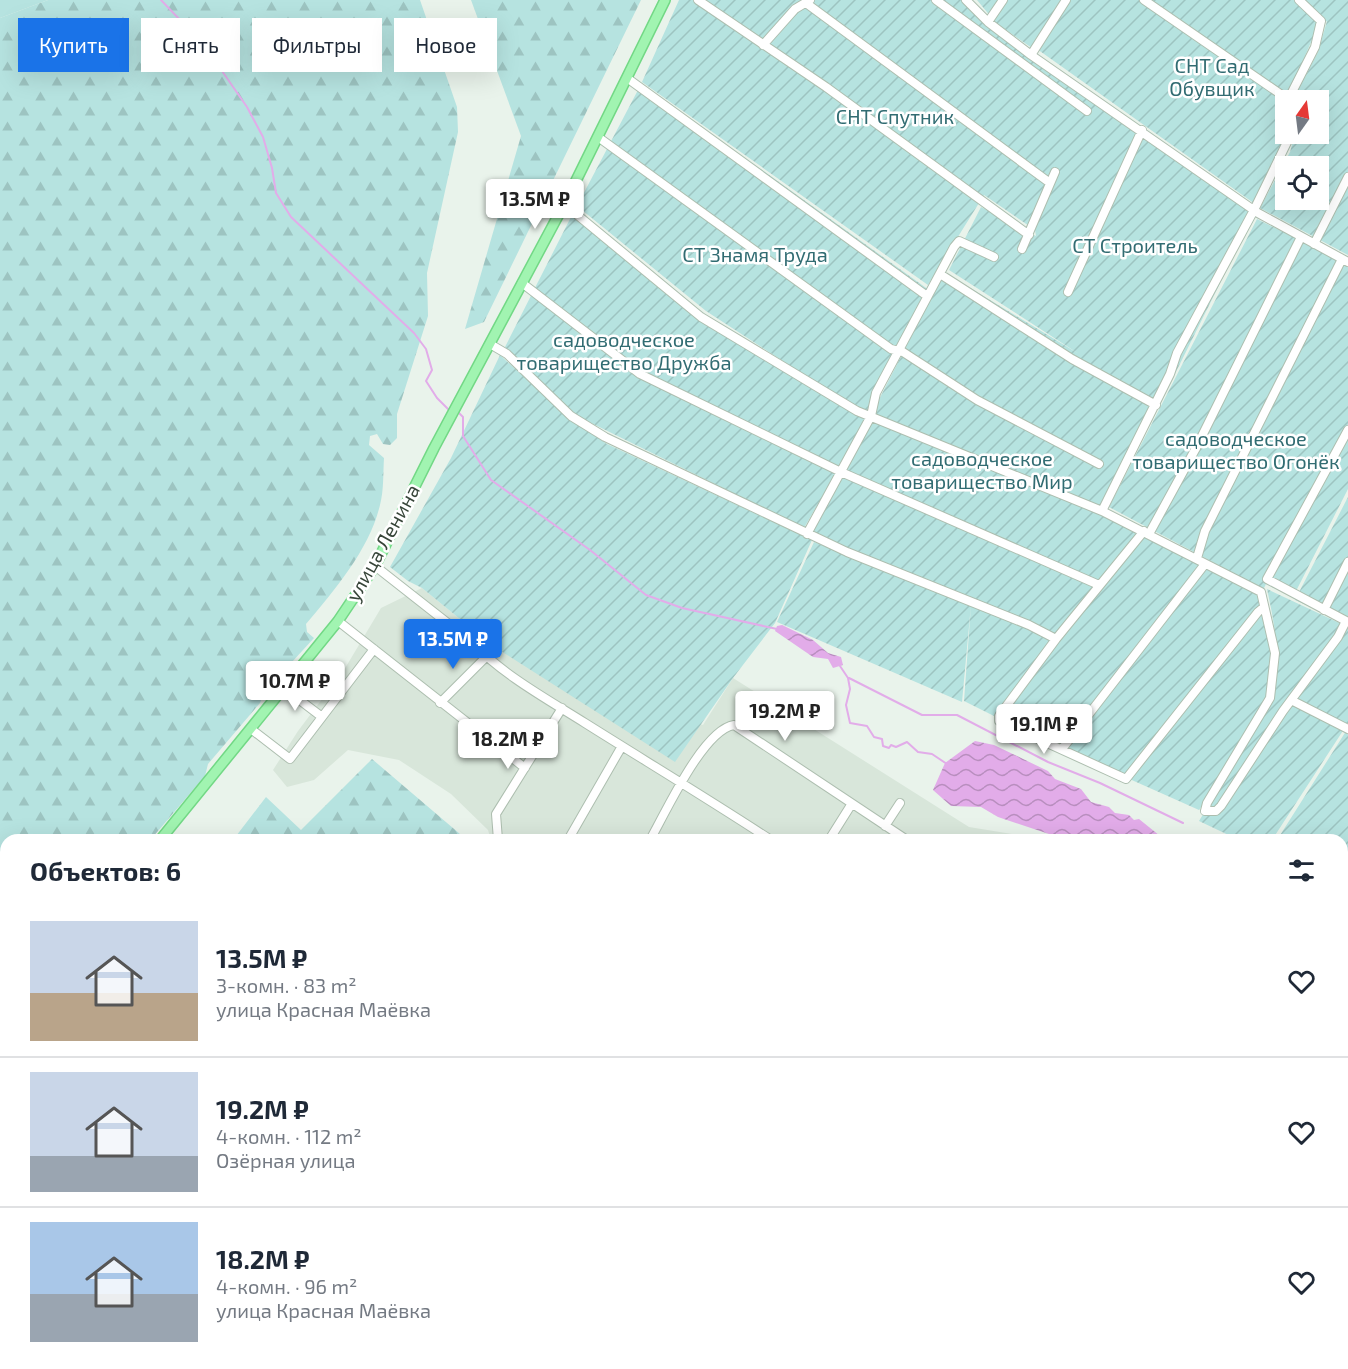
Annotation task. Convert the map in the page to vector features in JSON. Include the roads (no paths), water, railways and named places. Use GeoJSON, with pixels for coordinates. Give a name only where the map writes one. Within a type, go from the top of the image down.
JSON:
{"type":"FeatureCollection","features":[{"type":"Feature","properties":{"kind":"main road","name":"улица Ленина"},"geometry":{"type":"LineString","coordinates":[[165,834],[338,621],[375,566],[564,204],[665,0]]}},
{"type":"Feature","properties":{"kind":"street"},"geometry":{"type":"LineString","coordinates":[[698,0],[1029,235]]}},
{"type":"Feature","properties":{"kind":"street"},"geometry":{"type":"LineString","coordinates":[[936,0],[1087,111]]}},
{"type":"Feature","properties":{"kind":"street"},"geometry":{"type":"LineString","coordinates":[[966,0],[988,22],[1031,55],[1254,210],[1345,261],[1205,531],[1197,558]]}},
{"type":"Feature","properties":{"kind":"street"},"geometry":{"type":"LineString","coordinates":[[988,22],[1003,0]]}},
{"type":"Feature","properties":{"kind":"street"},"geometry":{"type":"LineString","coordinates":[[1031,55],[1066,0]]}},
{"type":"Feature","properties":{"kind":"street"},"geometry":{"type":"LineString","coordinates":[[1144,0],[1275,90]]}},
{"type":"Feature","properties":{"kind":"street"},"geometry":{"type":"LineString","coordinates":[[1294,90],[1315,46],[1321,21],[1299,0]]}},
{"type":"Feature","properties":{"kind":"street"},"geometry":{"type":"LineString","coordinates":[[763,45],[795,9],[808,2],[1050,183]]}},
{"type":"Feature","properties":{"kind":"street"},"geometry":{"type":"LineString","coordinates":[[627,78],[927,296]]}},
{"type":"Feature","properties":{"kind":"street"},"geometry":{"type":"LineString","coordinates":[[1068,292],[1142,130]]}},
{"type":"Feature","properties":{"kind":"street"},"geometry":{"type":"LineString","coordinates":[[598,137],[891,350],[898,351],[977,400],[1099,465]]}},
{"type":"Feature","properties":{"kind":"street"},"geometry":{"type":"LineString","coordinates":[[1102,511],[1156,405],[1177,353],[1287,144]]}},
{"type":"Feature","properties":{"kind":"street"},"geometry":{"type":"LineString","coordinates":[[1022,249],[1055,172]]}},
{"type":"Feature","properties":{"kind":"street"},"geometry":{"type":"LineString","coordinates":[[1314,244],[1348,177]]}},
{"type":"Feature","properties":{"kind":"street"},"geometry":{"type":"LineString","coordinates":[[564,204],[701,317],[783,368],[842,399],[857,411],[1102,511],[1262,592],[1275,653],[1270,698],[1207,803],[1205,811],[1216,811],[1221,806],[1347,621],[1267,579],[1348,430]]}},
{"type":"Feature","properties":{"kind":"street"},"geometry":{"type":"LineString","coordinates":[[1264,607],[1126,778],[1071,755],[998,719],[1056,639],[1099,585],[1147,532],[1196,448],[1301,237]]}},
{"type":"Feature","properties":{"kind":"street"},"geometry":{"type":"LineString","coordinates":[[807,534],[871,416],[876,393],[959,241],[994,257]]}},
{"type":"Feature","properties":{"kind":"street"},"geometry":{"type":"LineString","coordinates":[[940,274],[1072,359],[1156,405]]}},
{"type":"Feature","properties":{"kind":"street"},"geometry":{"type":"LineString","coordinates":[[522,283],[549,301],[640,374],[841,472],[1099,585]]}},
{"type":"Feature","properties":{"kind":"street"},"geometry":{"type":"LineString","coordinates":[[490,344],[507,354],[582,424],[807,534],[1056,639]]}},
{"type":"Feature","properties":{"kind":"street"},"geometry":{"type":"LineString","coordinates":[[1324,610],[1348,562]]}},
{"type":"Feature","properties":{"kind":"street"},"geometry":{"type":"LineString","coordinates":[[1062,749],[1205,564]]}},
{"type":"Feature","properties":{"kind":"street"},"geometry":{"type":"LineString","coordinates":[[375,566],[473,643],[486,657],[562,708],[683,782],[762,834]]}},
{"type":"Feature","properties":{"kind":"street"},"geometry":{"type":"LineString","coordinates":[[338,621],[525,768]]}},
{"type":"Feature","properties":{"kind":"street"},"geometry":{"type":"LineString","coordinates":[[251,729],[290,759],[374,649]]}},
{"type":"Feature","properties":{"kind":"street"},"geometry":{"type":"LineString","coordinates":[[441,703],[486,657]]}},
{"type":"Feature","properties":{"kind":"street"},"geometry":{"type":"LineString","coordinates":[[284,688],[322,717]]}},
{"type":"Feature","properties":{"kind":"street"},"geometry":{"type":"LineString","coordinates":[[1293,701],[1348,729]]}},
{"type":"Feature","properties":{"kind":"street"},"geometry":{"type":"LineString","coordinates":[[498,834],[496,814],[562,708]]}},
{"type":"Feature","properties":{"kind":"street"},"geometry":{"type":"LineString","coordinates":[[653,834],[683,782],[715,733],[722,727],[734,725],[745,730],[851,805],[898,834]]}},
{"type":"Feature","properties":{"kind":"street"},"geometry":{"type":"LineString","coordinates":[[571,834],[622,746]]}},
{"type":"Feature","properties":{"kind":"street"},"geometry":{"type":"LineString","coordinates":[[885,826],[900,803]]}},
{"type":"Feature","properties":{"kind":"street"},"geometry":{"type":"LineString","coordinates":[[833,834],[851,805]]}},
{"type":"Feature","properties":{"kind":"water"},"geometry":{"type":"Polygon","coordinates":[[[782,625],[813,640],[828,653],[841,657],[843,665],[833,668],[828,659],[813,657],[775,631],[777,626],[782,625]]]}},
{"type":"Feature","properties":{"kind":"water"},"geometry":{"type":"Polygon","coordinates":[[[975,741],[994,745],[1048,771],[1055,779],[1081,789],[1091,802],[1109,807],[1115,813],[1129,815],[1134,820],[1139,819],[1158,834],[1049,834],[998,817],[981,807],[951,806],[933,790],[945,763],[975,741]]]}},
{"type":"Feature","properties":{"kind":"waterway"},"geometry":{"type":"LineString","coordinates":[[161,0],[204,45],[247,107],[263,137],[276,193],[291,217],[414,333],[426,349],[432,370],[426,381],[437,398],[449,410]]}},
{"type":"Feature","properties":{"kind":"waterway"},"geometry":{"type":"LineString","coordinates":[[459,413],[463,417],[463,436],[491,480],[590,550],[646,595],[682,608],[777,629]]}},
{"type":"Feature","properties":{"kind":"waterway"},"geometry":{"type":"LineString","coordinates":[[840,666],[848,678],[850,689],[846,705],[850,723],[867,726],[874,737],[882,739],[883,746],[896,747],[907,742],[918,752],[932,754],[947,764]]}},
{"type":"Feature","properties":{"kind":"waterway"},"geometry":{"type":"LineString","coordinates":[[849,678],[922,715],[957,715],[1048,762],[1100,783],[1183,823]]}},
{"type":"Feature","properties":{"kind":"park label","name":"СНТ Сад Обувщик"},"geometry":{"type":"Point","coordinates":[1212,78]}},
{"type":"Feature","properties":{"kind":"park label","name":"СНТ Спутник"},"geometry":{"type":"Point","coordinates":[895,117]}},
{"type":"Feature","properties":{"kind":"park label","name":"СТ Строитель"},"geometry":{"type":"Point","coordinates":[1135,246]}},
{"type":"Feature","properties":{"kind":"park label","name":"СТ Знамя Труда"},"geometry":{"type":"Point","coordinates":[755,255]}},
{"type":"Feature","properties":{"kind":"park label","name":"садоводческое товарищество Дружба"},"geometry":{"type":"Point","coordinates":[624,352]}},
{"type":"Feature","properties":{"kind":"park label","name":"садоводческое товарищество Огонёк"},"geometry":{"type":"Point","coordinates":[1236,450]}},
{"type":"Feature","properties":{"kind":"park label","name":"садоводческое товарищество Мир"},"geometry":{"type":"Point","coordinates":[982,470]}}]}
